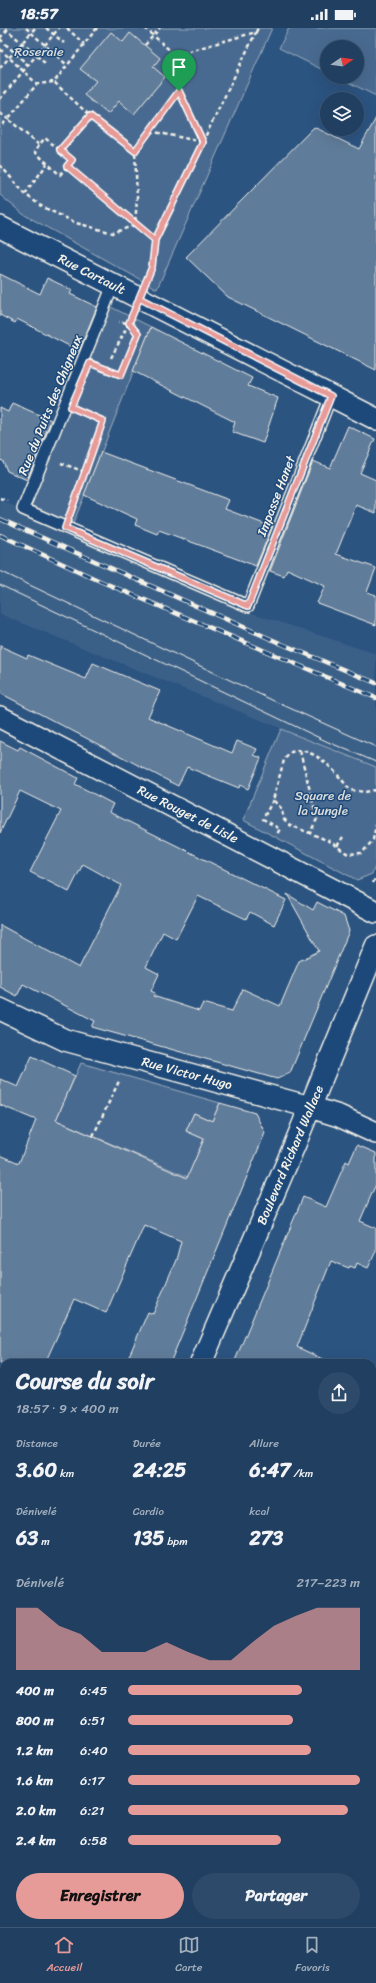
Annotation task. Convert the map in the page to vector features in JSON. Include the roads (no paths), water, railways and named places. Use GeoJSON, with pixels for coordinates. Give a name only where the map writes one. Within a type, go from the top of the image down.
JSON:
{"type":"FeatureCollection","features":[{"type":"Feature","properties":{"kind":"street","name":"Rue Cartault"},"geometry":{"type":"LineString","coordinates":[[0,227],[376,419]]}},
{"type":"Feature","properties":{"kind":"street","name":"Rue Rouget de Lisle"},"geometry":{"type":"LineString","coordinates":[[0,717],[376,912]]}},
{"type":"Feature","properties":{"kind":"street","name":"Boulevard Richard Wallace"},"geometry":{"type":"LineString","coordinates":[[203,1359],[310,1107],[376,946]]}},
{"type":"Feature","properties":{"kind":"street","name":"Rue Victor Hugo"},"geometry":{"type":"LineString","coordinates":[[0,1009],[65,1040],[310,1107],[338,1116],[376,1133]]}},
{"type":"Feature","properties":{"kind":"lane","name":"Rue du Puits des Chigneux"},"geometry":{"type":"LineString","coordinates":[[113,285],[23,509],[248,606]]}},
{"type":"Feature","properties":{"kind":"lane","name":"Impasse Hanet"},"geometry":{"type":"LineString","coordinates":[[248,606],[331,396]]}},
{"type":"Feature","properties":{"kind":"tram line"},"geometry":{"type":"LineString","coordinates":[[0,571],[274,701],[376,747]]}},
{"type":"Feature","properties":{"kind":"tram line"},"geometry":{"type":"LineString","coordinates":[[0,585],[328,742],[376,762]]}},
{"type":"Feature","properties":{"kind":"railway"},"geometry":{"type":"LineString","coordinates":[[0,519],[282,644],[376,683]]}},
{"type":"Feature","properties":{"kind":"railway"},"geometry":{"type":"LineString","coordinates":[[0,535],[100,581],[376,698]]}},
{"type":"Feature","properties":{"kind":"park label","name":"Roseraie"},"geometry":{"type":"Point","coordinates":[39,51]}},
{"type":"Feature","properties":{"kind":"park label","name":"Square de la Jungle"},"geometry":{"type":"Point","coordinates":[323,802]}}]}
